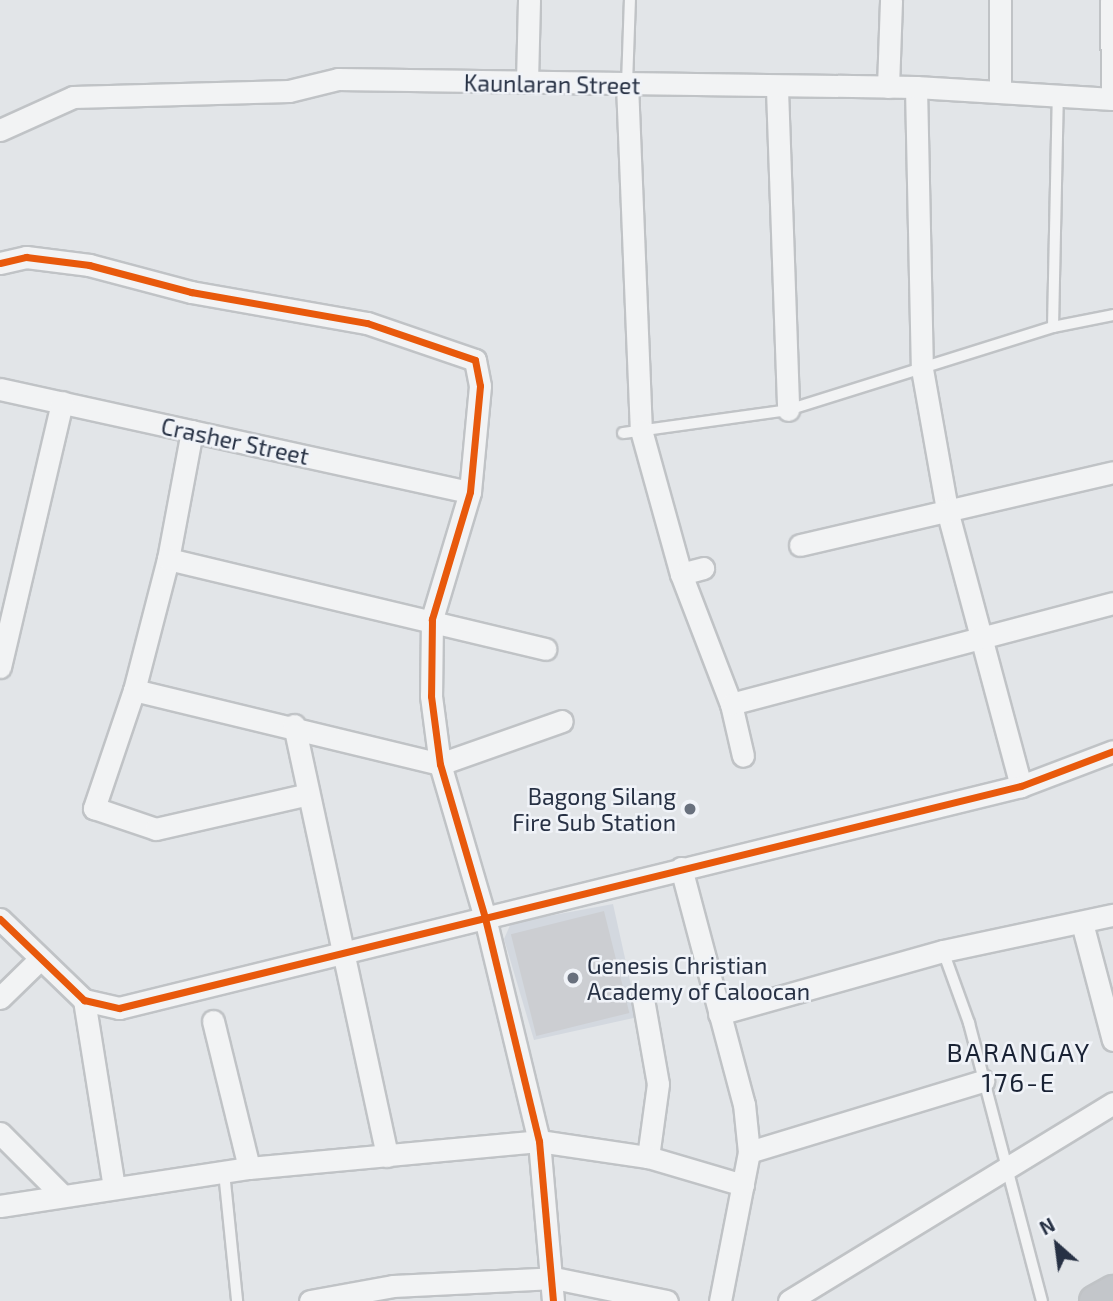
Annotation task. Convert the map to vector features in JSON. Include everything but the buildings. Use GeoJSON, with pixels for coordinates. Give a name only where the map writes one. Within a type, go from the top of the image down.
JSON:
{"type":"FeatureCollection","features":[{"type":"Feature","properties":{"kind":"main road"},"geometry":{"type":"LineString","coordinates":[[1095,1301],[1113,1291]]}},
{"type":"Feature","properties":{"kind":"street"},"geometry":{"type":"LineString","coordinates":[[527,82],[529,0]]}},
{"type":"Feature","properties":{"kind":"street"},"geometry":{"type":"LineString","coordinates":[[888,87],[891,0]]}},
{"type":"Feature","properties":{"kind":"street"},"geometry":{"type":"LineString","coordinates":[[1000,0],[1000,92]]}},
{"type":"Feature","properties":{"kind":"street"},"geometry":{"type":"LineString","coordinates":[[1111,0],[1113,99]]}},
{"type":"Feature","properties":{"kind":"street","name":"Kaunlaran Street"},"geometry":{"type":"LineString","coordinates":[[0,130],[73,97],[289,91],[338,79],[777,89],[916,87],[1113,99]]}},
{"type":"Feature","properties":{"kind":"street"},"geometry":{"type":"LineString","coordinates":[[627,84],[632,431],[681,574],[731,704],[743,756]]}},
{"type":"Feature","properties":{"kind":"street"},"geometry":{"type":"LineString","coordinates":[[916,87],[922,369],[947,510],[1021,786]]}},
{"type":"Feature","properties":{"kind":"street"},"geometry":{"type":"LineString","coordinates":[[777,89],[788,410]]}},
{"type":"Feature","properties":{"kind":"street"},"geometry":{"type":"LineString","coordinates":[[0,264],[26,257],[89,265],[191,292],[367,323],[471,357],[480,386],[470,492],[432,619],[431,696],[440,764],[485,918],[539,1141],[554,1278],[553,1301]]}},
{"type":"Feature","properties":{"kind":"street","name":"Crasher Street"},"geometry":{"type":"LineString","coordinates":[[0,389],[470,492]]}},
{"type":"Feature","properties":{"kind":"street"},"geometry":{"type":"LineString","coordinates":[[0,667],[62,402]]}},
{"type":"Feature","properties":{"kind":"street"},"geometry":{"type":"LineString","coordinates":[[192,431],[169,559],[134,690],[94,808],[156,829],[305,795]]}},
{"type":"Feature","properties":{"kind":"street"},"geometry":{"type":"LineString","coordinates":[[800,545],[1113,472]]}},
{"type":"Feature","properties":{"kind":"street"},"geometry":{"type":"LineString","coordinates":[[169,559],[432,619],[545,649]]}},
{"type":"Feature","properties":{"kind":"street"},"geometry":{"type":"LineString","coordinates":[[681,574],[703,568]]}},
{"type":"Feature","properties":{"kind":"street"},"geometry":{"type":"LineString","coordinates":[[731,704],[1113,603]]}},
{"type":"Feature","properties":{"kind":"street"},"geometry":{"type":"LineString","coordinates":[[134,690],[294,725],[440,764],[562,721]]}},
{"type":"Feature","properties":{"kind":"street"},"geometry":{"type":"LineString","coordinates":[[294,725],[305,795],[387,1156]]}},
{"type":"Feature","properties":{"kind":"street"},"geometry":{"type":"LineString","coordinates":[[0,919],[84,1000],[119,1008],[340,956],[681,868],[1021,786],[1113,751]]}},
{"type":"Feature","properties":{"kind":"street"},"geometry":{"type":"LineString","coordinates":[[681,868],[744,1104],[749,1152],[720,1301]]}},
{"type":"Feature","properties":{"kind":"street"},"geometry":{"type":"LineString","coordinates":[[719,1014],[943,951],[1113,915]]}},
{"type":"Feature","properties":{"kind":"street"},"geometry":{"type":"LineString","coordinates":[[1082,923],[1113,1040]]}},
{"type":"Feature","properties":{"kind":"street"},"geometry":{"type":"LineString","coordinates":[[0,998],[40,959]]}},
{"type":"Feature","properties":{"kind":"street"},"geometry":{"type":"LineString","coordinates":[[643,999],[658,1084],[648,1157]]}},
{"type":"Feature","properties":{"kind":"street"},"geometry":{"type":"LineString","coordinates":[[84,1000],[114,1187]]}},
{"type":"Feature","properties":{"kind":"street"},"geometry":{"type":"LineString","coordinates":[[213,1021],[249,1168]]}},
{"type":"Feature","properties":{"kind":"street"},"geometry":{"type":"LineString","coordinates":[[749,1152],[983,1081]]}},
{"type":"Feature","properties":{"kind":"street"},"geometry":{"type":"LineString","coordinates":[[789,1301],[1113,1103]]}},
{"type":"Feature","properties":{"kind":"street"},"geometry":{"type":"LineString","coordinates":[[0,1133],[61,1194]]}},
{"type":"Feature","properties":{"kind":"street"},"geometry":{"type":"LineString","coordinates":[[0,1206],[61,1194],[249,1168],[539,1141],[648,1157],[743,1185]]}},
{"type":"Feature","properties":{"kind":"street"},"geometry":{"type":"LineString","coordinates":[[310,1301],[393,1286],[554,1278],[667,1301]]}},
{"type":"Feature","properties":{"kind":"lane"},"geometry":{"type":"LineString","coordinates":[[627,84],[630,0]]}},
{"type":"Feature","properties":{"kind":"lane"},"geometry":{"type":"LineString","coordinates":[[1054,327],[1058,96]]}},
{"type":"Feature","properties":{"kind":"lane"},"geometry":{"type":"LineString","coordinates":[[632,431],[788,410],[1054,327],[1113,315]]}},
{"type":"Feature","properties":{"kind":"lane"},"geometry":{"type":"LineString","coordinates":[[943,951],[983,1081],[1042,1301]]}},
{"type":"Feature","properties":{"kind":"lane"},"geometry":{"type":"LineString","coordinates":[[224,1172],[237,1301]]}},
{"type":"Feature","properties":{"kind":"shaded area","name":"Genesis Christian Academy of Caloocan"},"geometry":{"type":"Polygon","coordinates":[[[613,904],[638,1017],[534,1040],[504,939],[511,923],[613,904]]]}},
{"type":"Feature","properties":{"kind":"cycle path"},"geometry":{"type":"LineString","coordinates":[[0,263],[26,257],[89,265],[191,292],[367,323],[475,360],[480,386],[470,492],[432,619],[431,696],[440,764],[485,918],[539,1141],[553,1301]]}},
{"type":"Feature","properties":{"kind":"cycle path"},"geometry":{"type":"LineString","coordinates":[[0,919],[84,1000],[119,1008],[1021,786],[1113,751]]}},
{"type":"Feature","properties":{"kind":"place","name":"Bagong Silang Fire Sub Station"},"geometry":{"type":"Point","coordinates":[690,809]}},
{"type":"Feature","properties":{"kind":"place","name":"Genesis Christian Academy of Caloocan"},"geometry":{"type":"Point","coordinates":[573,978]}},
{"type":"Feature","properties":{"kind":"district","name":"BARANGAY 176-E"},"geometry":{"type":"Point","coordinates":[1019,1067]}}]}
